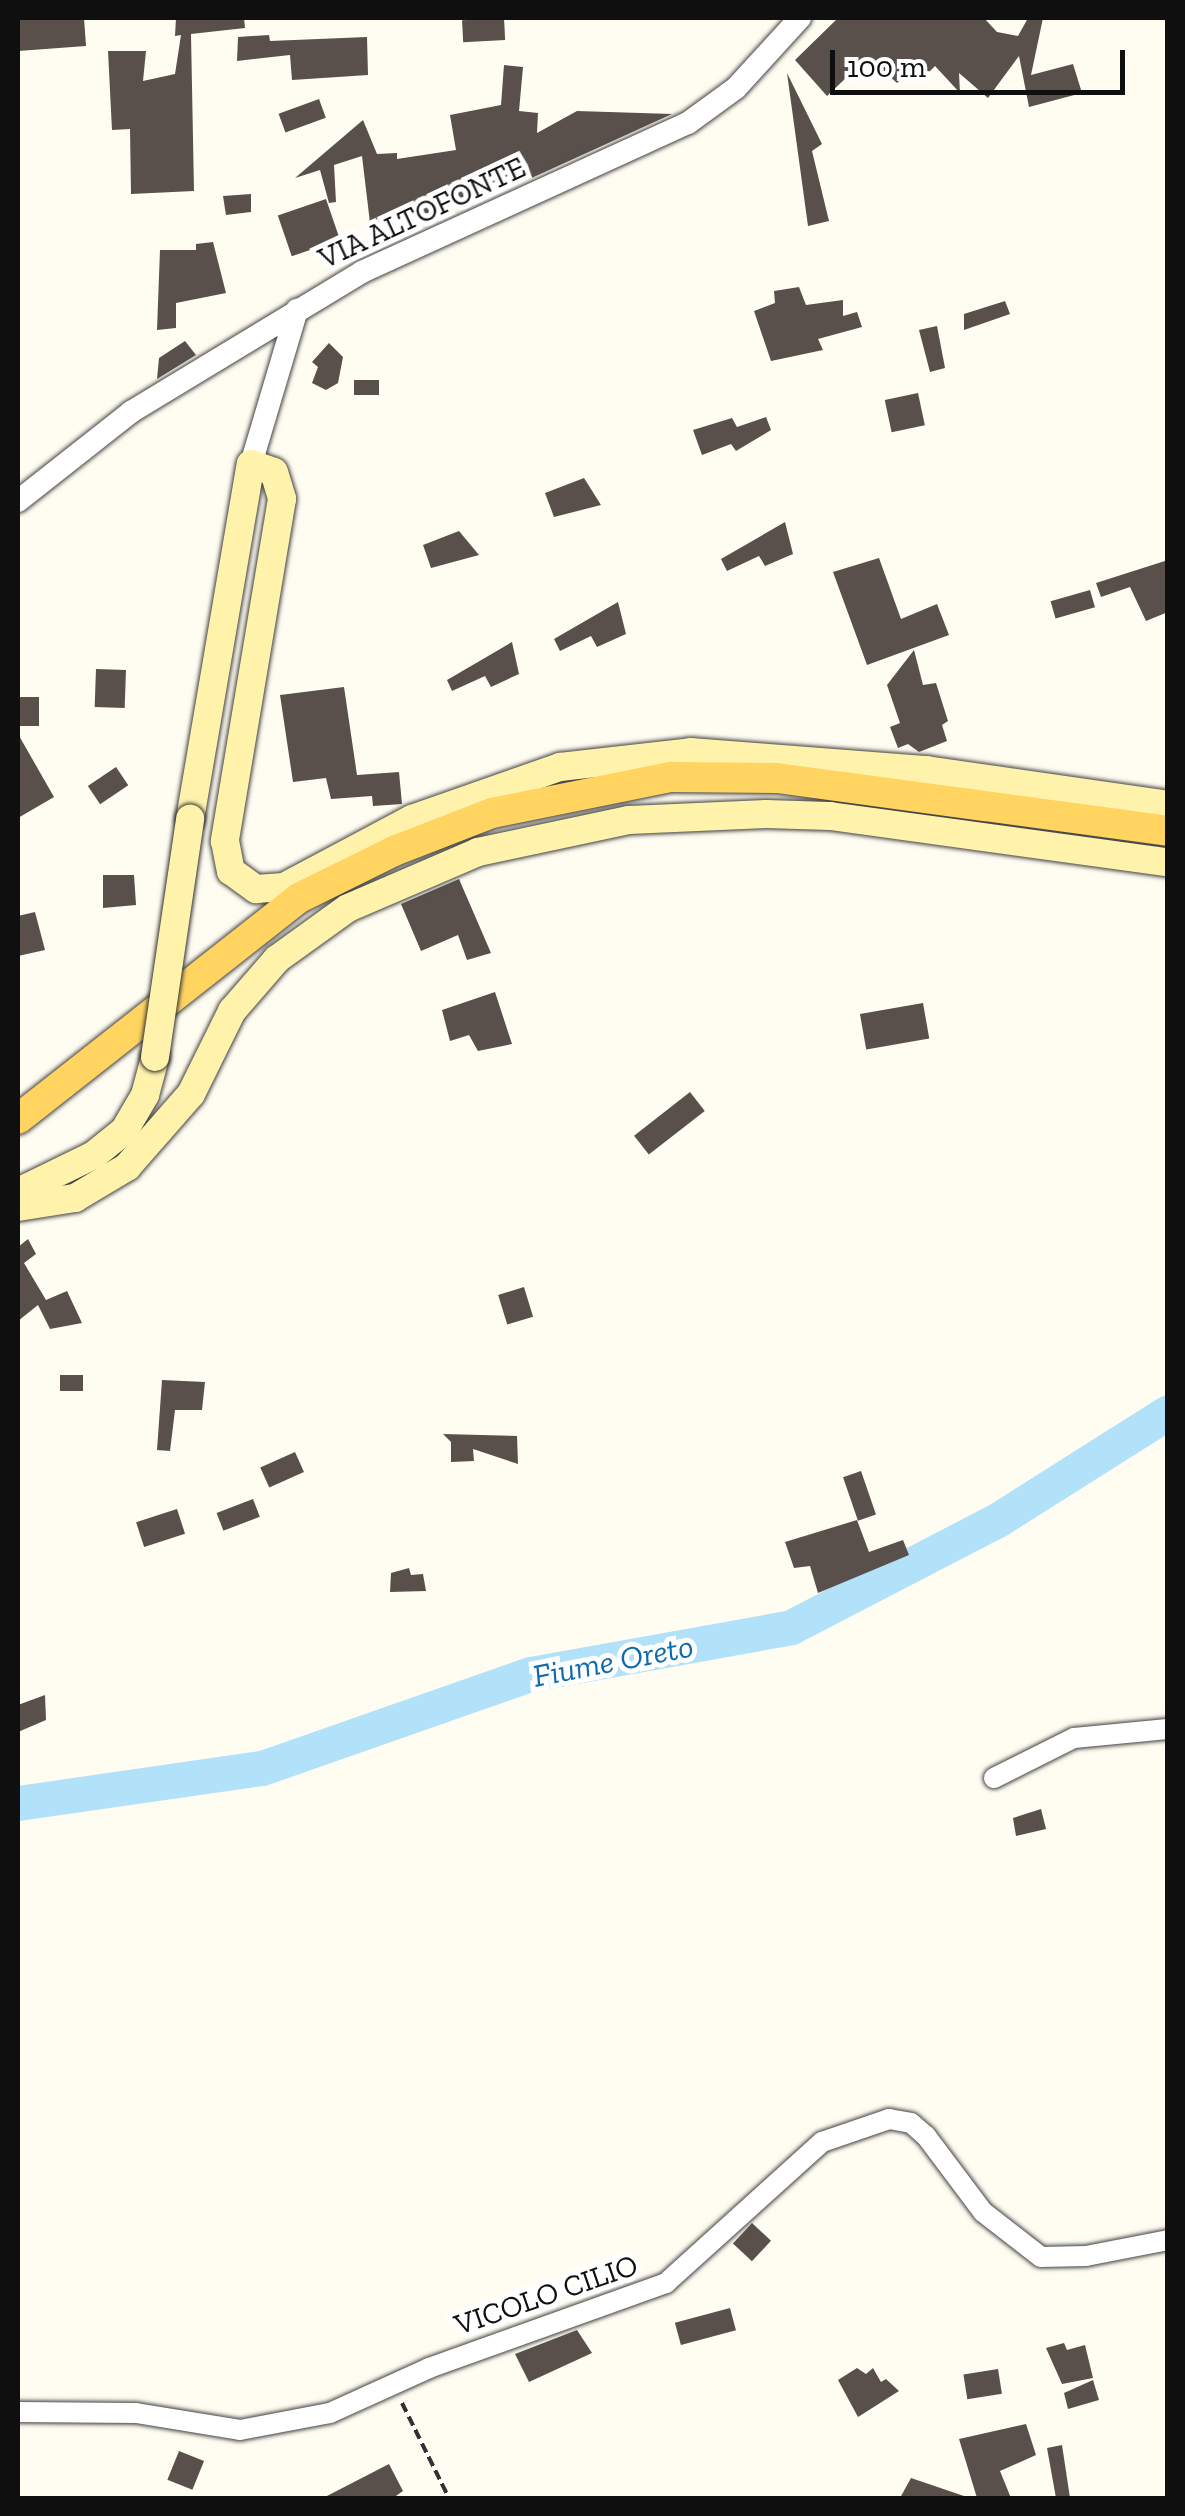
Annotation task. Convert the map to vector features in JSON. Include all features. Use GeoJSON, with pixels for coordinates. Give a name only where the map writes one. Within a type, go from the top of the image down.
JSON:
{"type":"FeatureCollection","features":[{"type":"Feature","properties":{"kind":"main road"},"geometry":{"type":"LineString","coordinates":[[251,464],[274,472],[282,499],[225,842],[231,871],[256,889],[284,888],[412,819],[560,767],[691,752],[926,770],[1168,805]]}},
{"type":"Feature","properties":{"kind":"main road","name":"VIA ALTOFONTE"},"geometry":{"type":"LineString","coordinates":[[18,1192],[94,1155],[124,1131],[145,1095],[155,1058],[190,818],[251,464]]}},
{"type":"Feature","properties":{"kind":"main road"},"geometry":{"type":"LineString","coordinates":[[18,1119],[299,898],[394,851],[492,813],[671,777],[776,778],[1168,831]]}},
{"type":"Feature","properties":{"kind":"main road"},"geometry":{"type":"LineString","coordinates":[[18,1206],[76,1198],[127,1167],[192,1094],[232,1011],[277,960],[348,908],[478,852],[629,820],[766,814],[830,816],[1168,862]]}},
{"type":"Feature","properties":{"kind":"street","name":"VIA ALTOFONTE"},"geometry":{"type":"LineString","coordinates":[[251,464],[298,310],[362,272],[688,123],[736,88],[800,18]]}},
{"type":"Feature","properties":{"kind":"street"},"geometry":{"type":"LineString","coordinates":[[18,501],[131,412],[298,310]]}},
{"type":"Feature","properties":{"kind":"street"},"geometry":{"type":"LineString","coordinates":[[994,1778],[1074,1738],[1168,1730]]}},
{"type":"Feature","properties":{"kind":"street","name":"VICOLO CILIO"},"geometry":{"type":"LineString","coordinates":[[18,2412],[136,2413],[240,2430],[330,2413],[666,2283],[822,2142],[888,2119],[911,2123],[926,2136],[983,2212],[1040,2256],[1086,2256],[1168,2240]]}},
{"type":"Feature","properties":{"kind":"path"},"geometry":{"type":"LineString","coordinates":[[393,2386],[449,2498]]}},
{"type":"Feature","properties":{"kind":"building"},"geometry":{"type":"Polygon","coordinates":[[[18,18],[84,18],[86,46],[18,51],[18,18]]]}},
{"type":"Feature","properties":{"kind":"building"},"geometry":{"type":"Polygon","coordinates":[[[176,18],[244,18],[245,28],[191,34],[194,191],[131,194],[130,129],[112,130],[108,51],[146,51],[143,81],[175,74],[181,35],[175,36],[176,18]]]}},
{"type":"Feature","properties":{"kind":"building"},"geometry":{"type":"Polygon","coordinates":[[[504,18],[505,40],[463,42],[462,20],[504,18]]]}},
{"type":"Feature","properties":{"kind":"building"},"geometry":{"type":"Polygon","coordinates":[[[838,18],[984,18],[997,32],[1018,36],[1028,18],[1043,18],[1031,75],[1073,64],[1082,93],[1029,107],[1019,56],[988,98],[959,73],[960,93],[935,66],[924,77],[914,67],[897,83],[868,57],[827,96],[795,60],[838,18]]]}},
{"type":"Feature","properties":{"kind":"building"},"geometry":{"type":"Polygon","coordinates":[[[269,35],[270,41],[367,37],[368,75],[292,80],[290,55],[237,61],[238,37],[269,35]]]}},
{"type":"Feature","properties":{"kind":"building"},"geometry":{"type":"Polygon","coordinates":[[[504,65],[523,67],[519,111],[538,113],[537,133],[577,111],[672,114],[505,190],[404,220],[370,223],[362,156],[334,165],[336,202],[329,203],[320,170],[295,178],[363,120],[377,154],[397,153],[397,159],[456,150],[450,115],[501,105],[504,65]]]}},
{"type":"Feature","properties":{"kind":"building"},"geometry":{"type":"Polygon","coordinates":[[[787,73],[822,144],[812,151],[829,221],[808,226],[787,73]]]}},
{"type":"Feature","properties":{"kind":"building"},"geometry":{"type":"Polygon","coordinates":[[[319,99],[326,118],[285,133],[279,114],[319,99]]]}},
{"type":"Feature","properties":{"kind":"building"},"geometry":{"type":"Polygon","coordinates":[[[251,194],[251,212],[226,215],[223,196],[251,194]]]}},
{"type":"Feature","properties":{"kind":"building"},"geometry":{"type":"Polygon","coordinates":[[[326,199],[340,240],[292,256],[278,216],[326,199]]]}},
{"type":"Feature","properties":{"kind":"building"},"geometry":{"type":"Polygon","coordinates":[[[213,242],[226,293],[176,303],[176,328],[157,330],[160,250],[196,250],[196,244],[213,242]]]}},
{"type":"Feature","properties":{"kind":"building"},"geometry":{"type":"Polygon","coordinates":[[[799,287],[806,305],[843,300],[843,316],[857,312],[862,327],[818,339],[823,350],[771,361],[754,311],[775,303],[774,291],[799,287]]]}},
{"type":"Feature","properties":{"kind":"building"},"geometry":{"type":"Polygon","coordinates":[[[1005,301],[1010,314],[964,330],[964,314],[1005,301]]]}},
{"type":"Feature","properties":{"kind":"building"},"geometry":{"type":"Polygon","coordinates":[[[937,326],[945,368],[930,372],[919,330],[937,326]]]}},
{"type":"Feature","properties":{"kind":"building"},"geometry":{"type":"Polygon","coordinates":[[[185,341],[196,355],[157,379],[159,358],[185,341]]]}},
{"type":"Feature","properties":{"kind":"building"},"geometry":{"type":"Polygon","coordinates":[[[329,343],[343,357],[338,383],[326,390],[312,383],[318,367],[312,362],[329,343]]]}},
{"type":"Feature","properties":{"kind":"building"},"geometry":{"type":"Polygon","coordinates":[[[354,380],[379,380],[379,395],[354,395],[354,380]]]}},
{"type":"Feature","properties":{"kind":"building"},"geometry":{"type":"Polygon","coordinates":[[[918,393],[925,425],[892,432],[885,400],[918,393]]]}},
{"type":"Feature","properties":{"kind":"building"},"geometry":{"type":"Polygon","coordinates":[[[766,417],[771,430],[736,451],[731,444],[702,455],[693,430],[732,418],[737,427],[766,417]]]}},
{"type":"Feature","properties":{"kind":"building"},"geometry":{"type":"Polygon","coordinates":[[[584,478],[601,505],[554,517],[545,493],[584,478]]]}},
{"type":"Feature","properties":{"kind":"building"},"geometry":{"type":"Polygon","coordinates":[[[785,522],[793,554],[765,566],[759,556],[727,571],[721,559],[785,522]]]}},
{"type":"Feature","properties":{"kind":"building"},"geometry":{"type":"Polygon","coordinates":[[[459,531],[479,555],[431,568],[423,545],[459,531]]]}},
{"type":"Feature","properties":{"kind":"building"},"geometry":{"type":"Polygon","coordinates":[[[879,558],[901,619],[937,604],[949,635],[867,665],[833,572],[879,558]]]}},
{"type":"Feature","properties":{"kind":"building"},"geometry":{"type":"Polygon","coordinates":[[[1168,560],[1168,612],[1146,621],[1130,587],[1101,597],[1096,583],[1168,560]]]}},
{"type":"Feature","properties":{"kind":"building"},"geometry":{"type":"Polygon","coordinates":[[[1090,590],[1095,607],[1056,619],[1051,601],[1090,590]]]}},
{"type":"Feature","properties":{"kind":"building"},"geometry":{"type":"Polygon","coordinates":[[[618,602],[626,634],[597,647],[591,636],[560,651],[554,639],[618,602]]]}},
{"type":"Feature","properties":{"kind":"building"},"geometry":{"type":"Polygon","coordinates":[[[512,642],[519,674],[491,687],[485,676],[452,691],[447,680],[512,642]]]}},
{"type":"Feature","properties":{"kind":"building"},"geometry":{"type":"Polygon","coordinates":[[[914,650],[923,685],[936,683],[948,721],[942,725],[947,741],[919,752],[908,744],[898,748],[890,727],[900,723],[887,685],[914,650]]]}},
{"type":"Feature","properties":{"kind":"building"},"geometry":{"type":"Polygon","coordinates":[[[96,669],[126,670],[125,708],[95,707],[96,669]]]}},
{"type":"Feature","properties":{"kind":"building"},"geometry":{"type":"Polygon","coordinates":[[[344,687],[357,775],[399,772],[402,804],[373,806],[372,796],[331,799],[326,778],[293,782],[280,695],[344,687]]]}},
{"type":"Feature","properties":{"kind":"building"},"geometry":{"type":"Polygon","coordinates":[[[18,697],[39,697],[39,726],[18,726],[18,697]]]}},
{"type":"Feature","properties":{"kind":"building"},"geometry":{"type":"Polygon","coordinates":[[[18,734],[54,797],[18,818],[18,734]]]}},
{"type":"Feature","properties":{"kind":"building"},"geometry":{"type":"Polygon","coordinates":[[[116,767],[128,785],[100,804],[88,786],[116,767]]]}},
{"type":"Feature","properties":{"kind":"building"},"geometry":{"type":"Polygon","coordinates":[[[103,875],[134,875],[136,905],[103,908],[103,875]]]}},
{"type":"Feature","properties":{"kind":"building"},"geometry":{"type":"Polygon","coordinates":[[[459,879],[491,953],[467,960],[458,935],[421,951],[401,904],[459,879]]]}},
{"type":"Feature","properties":{"kind":"building"},"geometry":{"type":"Polygon","coordinates":[[[35,912],[45,950],[18,956],[18,916],[35,912]]]}},
{"type":"Feature","properties":{"kind":"building"},"geometry":{"type":"Polygon","coordinates":[[[495,992],[512,1044],[478,1051],[469,1035],[450,1041],[442,1010],[495,992]]]}},
{"type":"Feature","properties":{"kind":"building"},"geometry":{"type":"Polygon","coordinates":[[[923,1003],[929,1038],[866,1050],[860,1014],[923,1003]]]}},
{"type":"Feature","properties":{"kind":"building"},"geometry":{"type":"Polygon","coordinates":[[[690,1092],[705,1111],[649,1155],[634,1136],[690,1092]]]}},
{"type":"Feature","properties":{"kind":"building"},"geometry":{"type":"Polygon","coordinates":[[[28,1239],[36,1254],[24,1263],[46,1300],[67,1291],[82,1323],[50,1329],[38,1305],[18,1321],[18,1247],[28,1239]]]}},
{"type":"Feature","properties":{"kind":"building"},"geometry":{"type":"Polygon","coordinates":[[[524,1287],[533,1317],[507,1325],[498,1295],[524,1287]]]}},
{"type":"Feature","properties":{"kind":"building"},"geometry":{"type":"Polygon","coordinates":[[[60,1375],[83,1375],[83,1391],[60,1391],[60,1375]]]}},
{"type":"Feature","properties":{"kind":"building"},"geometry":{"type":"Polygon","coordinates":[[[162,1380],[205,1382],[202,1410],[175,1410],[170,1451],[157,1450],[162,1380]]]}},
{"type":"Feature","properties":{"kind":"building"},"geometry":{"type":"Polygon","coordinates":[[[443,1434],[517,1436],[518,1464],[473,1449],[474,1461],[451,1462],[451,1442],[443,1434]]]}},
{"type":"Feature","properties":{"kind":"building"},"geometry":{"type":"Polygon","coordinates":[[[295,1452],[304,1472],[269,1488],[260,1467],[295,1452]]]}},
{"type":"Feature","properties":{"kind":"building"},"geometry":{"type":"Polygon","coordinates":[[[861,1471],[876,1514],[858,1521],[843,1477],[861,1471]]]}},
{"type":"Feature","properties":{"kind":"building"},"geometry":{"type":"Polygon","coordinates":[[[253,1499],[260,1517],[223,1531],[217,1513],[253,1499]]]}},
{"type":"Feature","properties":{"kind":"building"},"geometry":{"type":"Polygon","coordinates":[[[177,1509],[185,1534],[144,1547],[136,1522],[177,1509]]]}},
{"type":"Feature","properties":{"kind":"building"},"geometry":{"type":"Polygon","coordinates":[[[857,1520],[869,1552],[903,1540],[909,1555],[818,1593],[810,1566],[794,1568],[785,1542],[857,1520]]]}},
{"type":"Feature","properties":{"kind":"building"},"geometry":{"type":"Polygon","coordinates":[[[409,1568],[411,1575],[423,1574],[426,1591],[390,1592],[391,1573],[409,1568]]]}},
{"type":"Feature","properties":{"kind":"building"},"geometry":{"type":"Polygon","coordinates":[[[45,1695],[46,1720],[18,1732],[18,1705],[45,1695]]]}},
{"type":"Feature","properties":{"kind":"building"},"geometry":{"type":"Polygon","coordinates":[[[1041,1809],[1046,1829],[1016,1836],[1013,1818],[1041,1809]]]}},
{"type":"Feature","properties":{"kind":"building"},"geometry":{"type":"Polygon","coordinates":[[[752,2223],[771,2241],[752,2261],[733,2243],[752,2223]]]}},
{"type":"Feature","properties":{"kind":"building"},"geometry":{"type":"Polygon","coordinates":[[[730,2308],[736,2330],[681,2345],[675,2323],[730,2308]]]}},
{"type":"Feature","properties":{"kind":"building"},"geometry":{"type":"Polygon","coordinates":[[[577,2330],[592,2353],[529,2382],[515,2354],[577,2330]]]}},
{"type":"Feature","properties":{"kind":"building"},"geometry":{"type":"Polygon","coordinates":[[[1064,2343],[1067,2350],[1085,2345],[1093,2378],[1062,2384],[1046,2348],[1064,2343]]]}},
{"type":"Feature","properties":{"kind":"building"},"geometry":{"type":"Polygon","coordinates":[[[857,2368],[866,2374],[873,2368],[881,2382],[886,2379],[899,2391],[858,2417],[838,2380],[857,2368]]]}},
{"type":"Feature","properties":{"kind":"building"},"geometry":{"type":"Polygon","coordinates":[[[998,2369],[1002,2394],[967,2399],[963,2374],[998,2369]]]}},
{"type":"Feature","properties":{"kind":"building"},"geometry":{"type":"Polygon","coordinates":[[[1093,2380],[1099,2400],[1068,2409],[1064,2393],[1093,2380]]]}},
{"type":"Feature","properties":{"kind":"building"},"geometry":{"type":"Polygon","coordinates":[[[1026,2424],[1036,2455],[1000,2471],[1011,2498],[977,2498],[959,2439],[1026,2424]]]}},
{"type":"Feature","properties":{"kind":"building"},"geometry":{"type":"Polygon","coordinates":[[[1062,2445],[1070,2498],[1056,2498],[1047,2448],[1062,2445]]]}},
{"type":"Feature","properties":{"kind":"building"},"geometry":{"type":"Polygon","coordinates":[[[179,2451],[204,2461],[192,2490],[167,2480],[179,2451]]]}},
{"type":"Feature","properties":{"kind":"building"},"geometry":{"type":"Polygon","coordinates":[[[389,2464],[403,2491],[393,2498],[323,2498],[389,2464]]]}},
{"type":"Feature","properties":{"kind":"building"},"geometry":{"type":"Polygon","coordinates":[[[911,2478],[964,2496],[964,2498],[900,2498],[911,2478]]]}},
{"type":"Feature","properties":{"kind":"waterway","name":"Fiume Oreto"},"geometry":{"type":"LineString","coordinates":[[18,1803],[262,1768],[531,1674],[791,1627],[999,1519],[1168,1412]]}}]}
